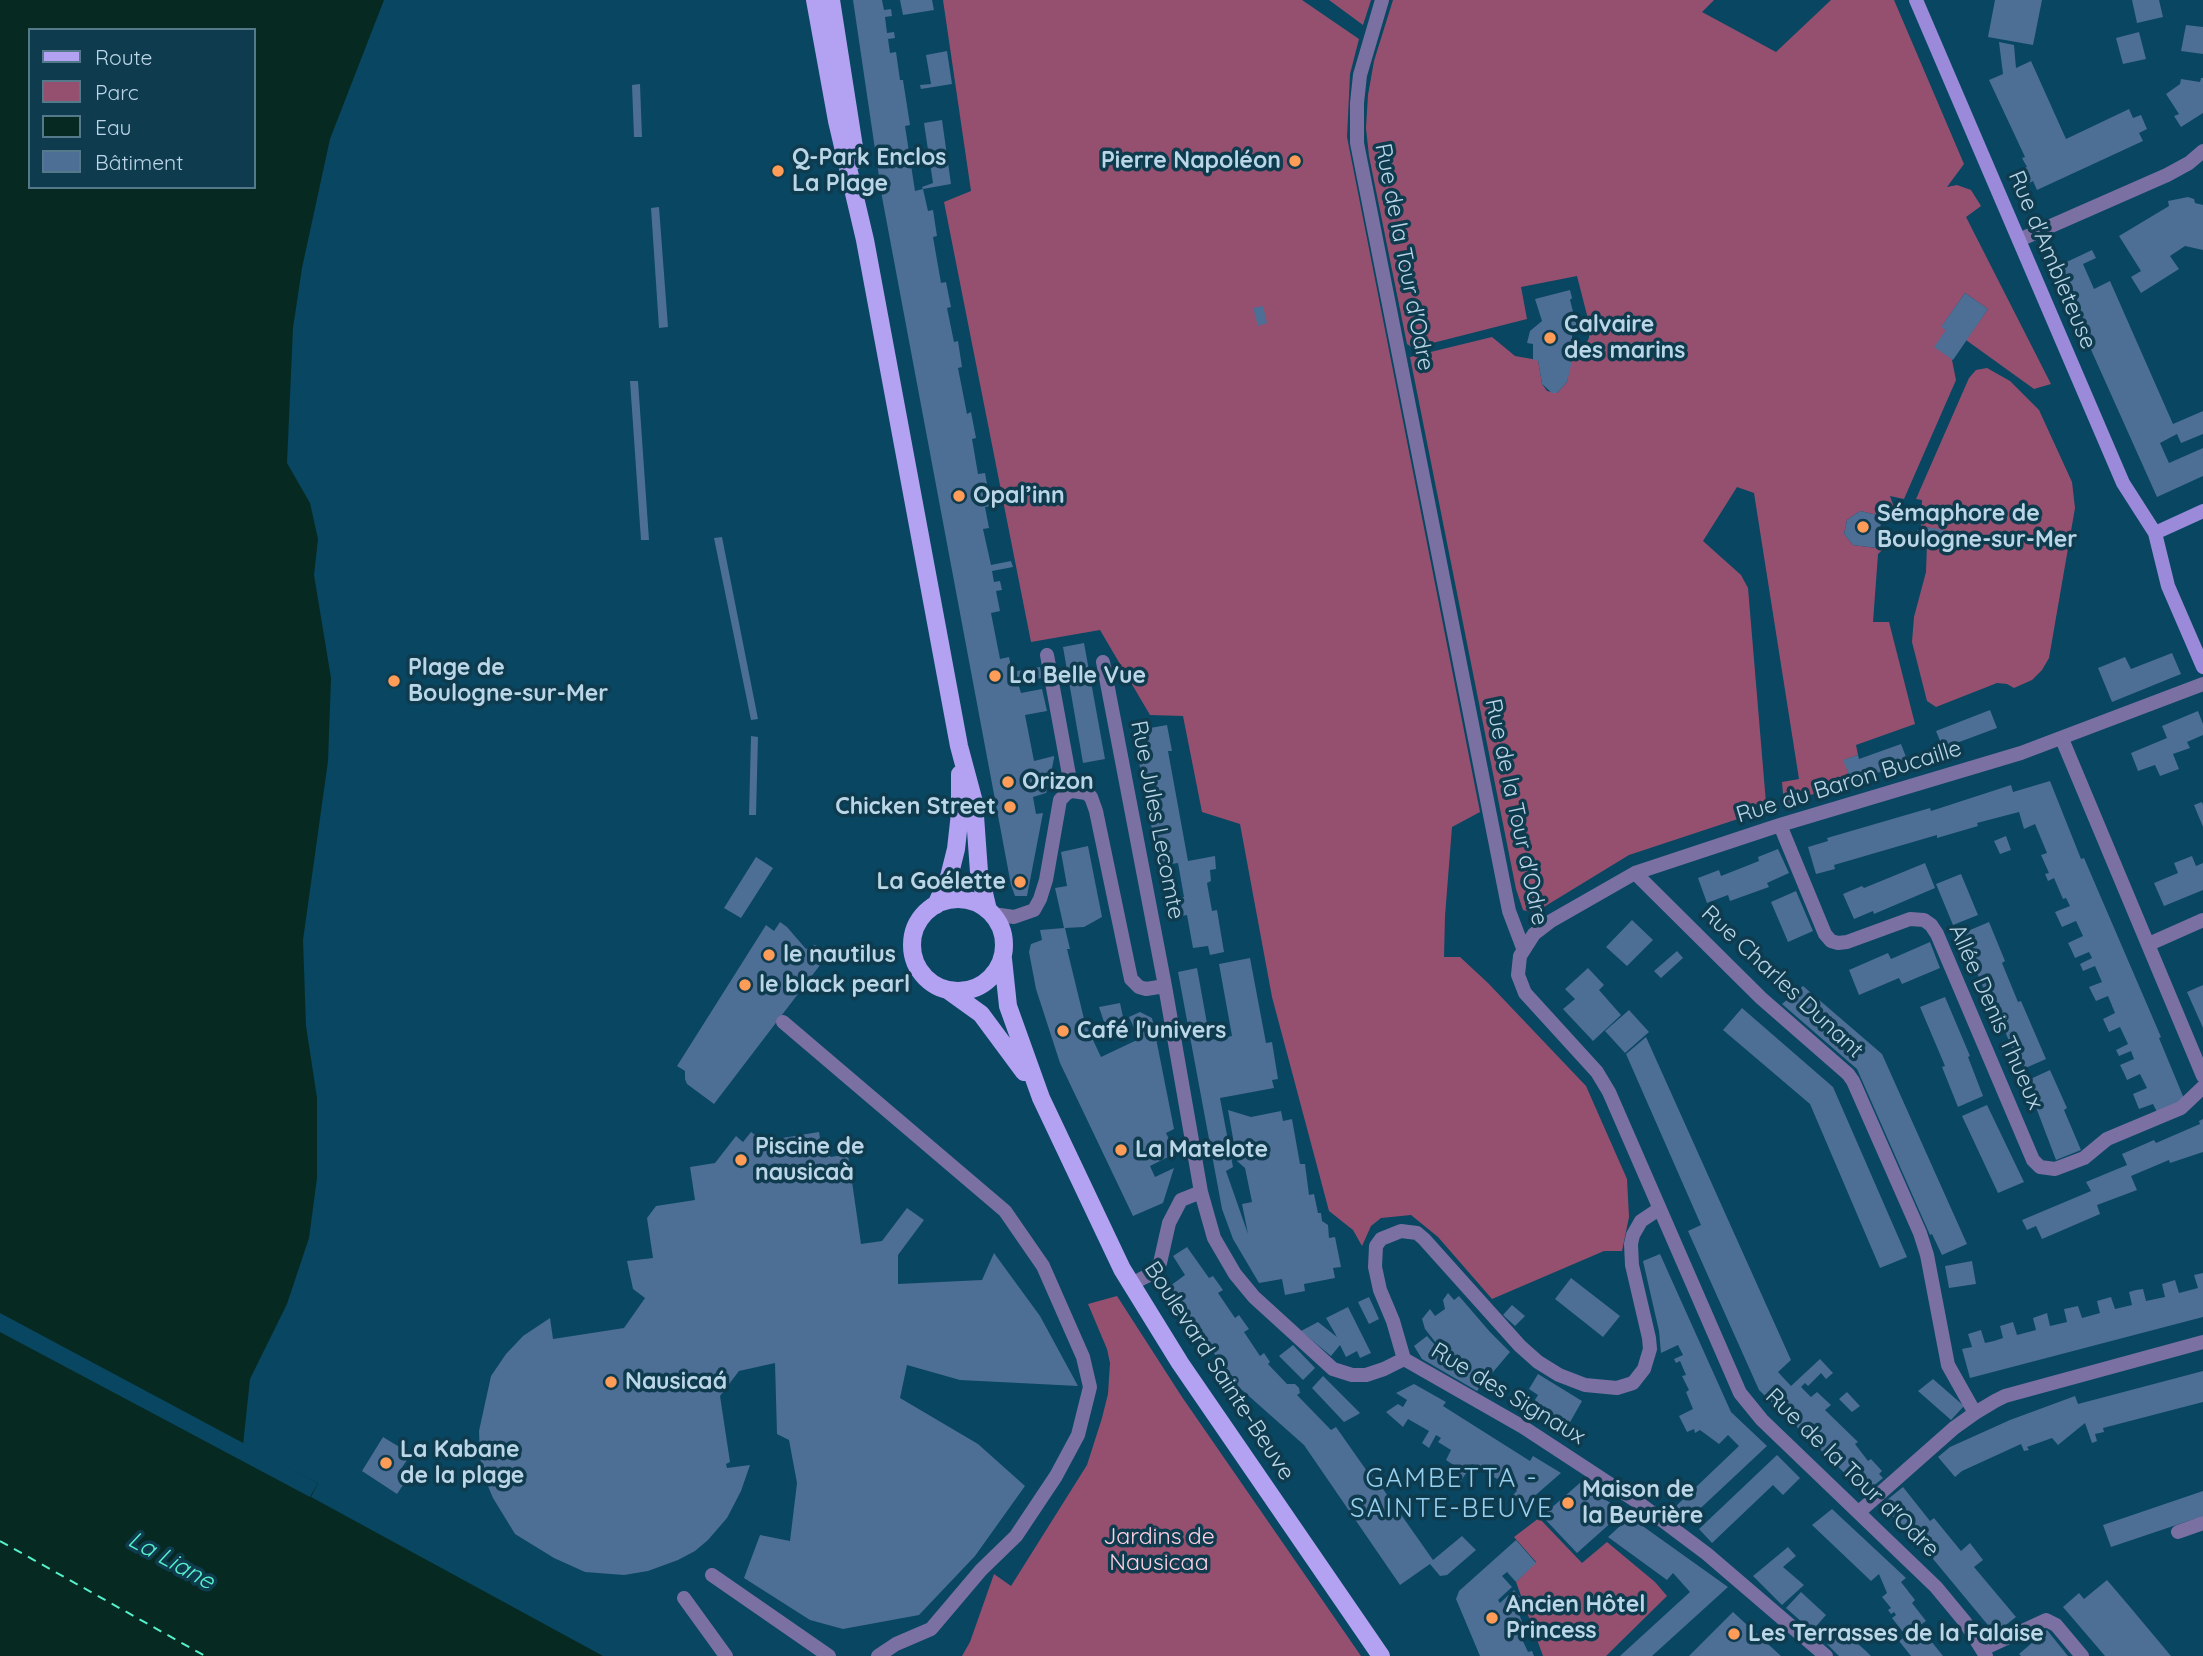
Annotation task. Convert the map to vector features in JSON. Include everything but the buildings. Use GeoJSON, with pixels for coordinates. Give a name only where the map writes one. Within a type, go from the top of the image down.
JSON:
{"type":"FeatureCollection","features":[{"type":"Feature","properties":{"kind":"main road"},"geometry":{"type":"LineString","coordinates":[[814,0],[837,121],[864,240],[959,746],[974,802],[979,872],[990,912],[1004,935],[1003,959],[993,976],[982,986],[968,991],[949,991],[927,980],[916,965],[912,941],[924,914],[936,905],[963,899],[976,902],[990,912]]}},
{"type":"Feature","properties":{"kind":"main road"},"geometry":{"type":"LineString","coordinates":[[831,0],[851,118],[864,240]]}},
{"type":"Feature","properties":{"kind":"main road"},"geometry":{"type":"LineString","coordinates":[[936,905],[952,868],[958,839],[959,746]]}},
{"type":"Feature","properties":{"kind":"main road","name":"Boulevard Sainte-Beuve"},"geometry":{"type":"LineString","coordinates":[[1003,959],[1008,1006],[1041,1098],[1096,1218],[1130,1284],[1180,1363],[1381,1656]]}},
{"type":"Feature","properties":{"kind":"main road","name":"Boulevard Sainte-Beuve"},"geometry":{"type":"LineString","coordinates":[[949,991],[974,1007],[988,1021],[1041,1098]]}},
{"type":"Feature","properties":{"kind":"street","name":"Rue de la Tour d'Odre"},"geometry":{"type":"LineString","coordinates":[[1382,0],[1360,75],[1357,143],[1509,911],[1524,948],[1518,975],[1525,993],[1591,1064],[1604,1082],[1740,1393],[1762,1420],[1949,1601],[1985,1653]]}},
{"type":"Feature","properties":{"kind":"street","name":"Rue d'Ambleteuse"},"geometry":{"type":"LineString","coordinates":[[1916,0],[2123,483],[2155,533],[2168,586],[2203,667]]}},
{"type":"Feature","properties":{"kind":"street"},"geometry":{"type":"LineString","coordinates":[[2019,240],[2167,175],[2189,163],[2203,151]]}},
{"type":"Feature","properties":{"kind":"street"},"geometry":{"type":"LineString","coordinates":[[2155,533],[2203,511]]}},
{"type":"Feature","properties":{"kind":"street"},"geometry":{"type":"LineString","coordinates":[[1047,655],[1072,791]]}},
{"type":"Feature","properties":{"kind":"street","name":"Rue Jules Lecomte"},"geometry":{"type":"LineString","coordinates":[[1103,662],[1201,1192]]}},
{"type":"Feature","properties":{"kind":"street","name":"Rue du Baron Bucaille"},"geometry":{"type":"LineString","coordinates":[[1524,948],[1534,934],[1551,921],[1635,873],[1780,825],[1990,763],[2062,739],[2203,684]]}},
{"type":"Feature","properties":{"kind":"street"},"geometry":{"type":"LineString","coordinates":[[2062,739],[2203,1076]]}},
{"type":"Feature","properties":{"kind":"street"},"geometry":{"type":"LineString","coordinates":[[990,912],[1019,916],[1037,906],[1046,880],[1058,806],[1063,796],[1072,791],[1086,793],[1094,803],[1132,979],[1139,987],[1146,989],[1165,986]]}},
{"type":"Feature","properties":{"kind":"street","name":"Allée Denis Thueux"},"geometry":{"type":"LineString","coordinates":[[1780,825],[1825,934],[1831,941],[1847,942],[1916,918],[1924,920],[1934,929],[2034,1160],[2040,1167],[2056,1169],[2084,1158],[2107,1139],[2181,1108],[2203,1087]]}},
{"type":"Feature","properties":{"kind":"street","name":"Rue Charles Dunant"},"geometry":{"type":"LineString","coordinates":[[1635,873],[1755,993],[1853,1081],[1920,1233],[1927,1255],[1948,1365],[1975,1413]]}},
{"type":"Feature","properties":{"kind":"street"},"geometry":{"type":"LineString","coordinates":[[2149,944],[2203,920]]}},
{"type":"Feature","properties":{"kind":"street"},"geometry":{"type":"LineString","coordinates":[[783,1022],[1005,1211],[1043,1266],[1083,1357],[1090,1387],[1079,1435],[1056,1476],[1016,1536],[981,1570],[931,1629],[896,1644],[878,1656]]}},
{"type":"Feature","properties":{"kind":"street"},"geometry":{"type":"LineString","coordinates":[[1130,1284],[1149,1275],[1160,1263],[1176,1207],[1189,1196],[1201,1192]]}},
{"type":"Feature","properties":{"kind":"street","name":"Rue des Signaux"},"geometry":{"type":"LineString","coordinates":[[1201,1192],[1214,1238],[1235,1274],[1265,1308],[1324,1363],[1342,1373],[1366,1375],[1404,1359],[1523,1427],[1639,1503],[1707,1554],[1826,1656]]}},
{"type":"Feature","properties":{"kind":"street"},"geometry":{"type":"LineString","coordinates":[[1404,1359],[1374,1267],[1376,1246],[1381,1239],[1401,1231],[1417,1233],[1424,1239],[1520,1346],[1538,1362],[1559,1375],[1585,1385],[1617,1388],[1633,1383],[1644,1369],[1650,1349],[1632,1265],[1631,1244],[1641,1221],[1659,1209]]}},
{"type":"Feature","properties":{"kind":"street"},"geometry":{"type":"LineString","coordinates":[[1859,1512],[1975,1413],[2005,1396],[2203,1342]]}},
{"type":"Feature","properties":{"kind":"street"},"geometry":{"type":"LineString","coordinates":[[2178,1532],[2203,1523]]}},
{"type":"Feature","properties":{"kind":"street"},"geometry":{"type":"LineString","coordinates":[[712,1575],[829,1656]]}},
{"type":"Feature","properties":{"kind":"street"},"geometry":{"type":"LineString","coordinates":[[684,1598],[726,1656]]}},
{"type":"Feature","properties":{"kind":"street"},"geometry":{"type":"LineString","coordinates":[[1985,1653],[2046,1620],[2056,1625],[2082,1656]]}},
{"type":"Feature","properties":{"kind":"green space"},"geometry":{"type":"Polygon","coordinates":[[[943,0],[1302,0],[1359,39],[1350,74],[1347,137],[1480,812],[1452,827],[1444,957],[1460,957],[1586,1086],[1627,1179],[1629,1217],[1622,1251],[1604,1251],[1492,1299],[1438,1237],[1411,1215],[1381,1218],[1371,1226],[1362,1246],[1353,1230],[1329,1211],[1272,997],[1240,824],[1202,812],[1183,716],[1150,715],[1100,630],[1031,642],[944,202],[971,191],[943,0]]]}},
{"type":"Feature","properties":{"kind":"green space"},"geometry":{"type":"Polygon","coordinates":[[[1329,0],[1371,0],[1363,25],[1329,0]]]}},
{"type":"Feature","properties":{"kind":"green space"},"geometry":{"type":"Polygon","coordinates":[[[1393,0],[1714,0],[1702,12],[1776,52],[1831,0],[1894,0],[1964,164],[1947,187],[1957,185],[1971,190],[1981,206],[1966,217],[2051,384],[2034,389],[1966,340],[1988,309],[1965,293],[1942,326],[1946,330],[1956,380],[1904,499],[1890,496],[1896,513],[1882,516],[1860,511],[1847,520],[1844,534],[1853,545],[1876,548],[1878,538],[1888,538],[1891,542],[1878,554],[1873,622],[1889,622],[1915,724],[1856,745],[1858,755],[1844,760],[1851,780],[1784,805],[1782,782],[1799,779],[1754,493],[1737,487],[1703,541],[1741,575],[1748,588],[1766,803],[1764,808],[1629,855],[1534,913],[1523,910],[1516,889],[1410,357],[1492,337],[1515,356],[1538,360],[1542,384],[1547,391],[1557,393],[1567,382],[1572,351],[1584,347],[1589,338],[1589,323],[1577,276],[1521,287],[1527,319],[1413,348],[1407,344],[1369,156],[1366,128],[1374,61],[1393,0]]]}},
{"type":"Feature","properties":{"kind":"green space"},"geometry":{"type":"Polygon","coordinates":[[[1987,368],[2010,381],[2039,410],[2072,482],[2075,508],[2049,658],[2042,670],[2032,680],[2014,688],[1997,683],[1936,707],[1927,701],[1912,642],[1914,617],[1926,572],[1927,543],[1942,545],[1944,531],[1921,526],[1922,500],[1916,499],[1969,378],[1976,370],[1987,368]]]}},
{"type":"Feature","properties":{"kind":"green space","name":"Jardins de Nausicaa"},"geometry":{"type":"Polygon","coordinates":[[[1117,1296],[1182,1397],[1361,1656],[962,1656],[970,1642],[994,1574],[1011,1586],[1087,1465],[1108,1394],[1110,1363],[1088,1304],[1117,1296]]]}},
{"type":"Feature","properties":{"kind":"green space"},"geometry":{"type":"Polygon","coordinates":[[[1539,1518],[1582,1563],[1607,1542],[1655,1582],[1667,1596],[1606,1656],[1543,1656],[1516,1582],[1536,1562],[1514,1537],[1539,1518]]]}},
{"type":"Feature","properties":{"kind":"water","name":"La Liane"},"geometry":{"type":"Polygon","coordinates":[[[0,0],[384,0],[330,139],[302,268],[293,328],[287,463],[310,503],[318,539],[314,575],[331,678],[328,761],[303,940],[306,1026],[317,1098],[317,1178],[309,1238],[287,1304],[250,1379],[243,1445],[318,1483],[311,1497],[603,1656],[0,1656],[0,0]]]}},
{"type":"Feature","properties":{"kind":"pier"},"geometry":{"type":"Polygon","coordinates":[[[0,1313],[318,1483],[310,1497],[0,1332],[0,1313]]]}},
{"type":"Feature","properties":{"kind":"ferry route"},"geometry":{"type":"LineString","coordinates":[[0,1541],[205,1656]]}},
{"type":"Feature","properties":{"kind":"place","name":"Pierre Napoléon"},"geometry":{"type":"Point","coordinates":[1295,161]}},
{"type":"Feature","properties":{"kind":"place","name":"Q-Park Enclos La Plage"},"geometry":{"type":"Point","coordinates":[778,171]}},
{"type":"Feature","properties":{"kind":"place","name":"Calvaire des marins"},"geometry":{"type":"Point","coordinates":[1550,338]}},
{"type":"Feature","properties":{"kind":"place","name":"Opal’inn"},"geometry":{"type":"Point","coordinates":[959,496]}},
{"type":"Feature","properties":{"kind":"place","name":"Sémaphore de Boulogne-sur-Mer"},"geometry":{"type":"Point","coordinates":[1863,527]}},
{"type":"Feature","properties":{"kind":"place","name":"La Belle Vue"},"geometry":{"type":"Point","coordinates":[995,676]}},
{"type":"Feature","properties":{"kind":"place","name":"Plage de Boulogne-sur-Mer"},"geometry":{"type":"Point","coordinates":[394,681]}},
{"type":"Feature","properties":{"kind":"place","name":"Orizon"},"geometry":{"type":"Point","coordinates":[1008,782]}},
{"type":"Feature","properties":{"kind":"place","name":"Chicken Street"},"geometry":{"type":"Point","coordinates":[1010,807]}},
{"type":"Feature","properties":{"kind":"place","name":"La Goélette"},"geometry":{"type":"Point","coordinates":[1020,882]}},
{"type":"Feature","properties":{"kind":"place","name":"le nautilus"},"geometry":{"type":"Point","coordinates":[769,955]}},
{"type":"Feature","properties":{"kind":"place","name":"le black pearl"},"geometry":{"type":"Point","coordinates":[745,985]}},
{"type":"Feature","properties":{"kind":"place","name":"Café l'univers"},"geometry":{"type":"Point","coordinates":[1063,1031]}},
{"type":"Feature","properties":{"kind":"place","name":"La Matelote"},"geometry":{"type":"Point","coordinates":[1121,1150]}},
{"type":"Feature","properties":{"kind":"place","name":"Piscine de nausicaà"},"geometry":{"type":"Point","coordinates":[741,1160]}},
{"type":"Feature","properties":{"kind":"place","name":"Nausicaá"},"geometry":{"type":"Point","coordinates":[611,1382]}},
{"type":"Feature","properties":{"kind":"place","name":"La Kabane de la plage"},"geometry":{"type":"Point","coordinates":[386,1463]}},
{"type":"Feature","properties":{"kind":"place","name":"Maison de la Beurière"},"geometry":{"type":"Point","coordinates":[1568,1503]}},
{"type":"Feature","properties":{"kind":"place","name":"Ancien Hôtel Princess"},"geometry":{"type":"Point","coordinates":[1492,1618]}},
{"type":"Feature","properties":{"kind":"place","name":"Les Terrasses de la Falaise"},"geometry":{"type":"Point","coordinates":[1734,1634]}},
{"type":"Feature","properties":{"kind":"district","name":"GAMBETTA - SAINTE-BEUVE"},"geometry":{"type":"Point","coordinates":[1452,1494]}}]}
